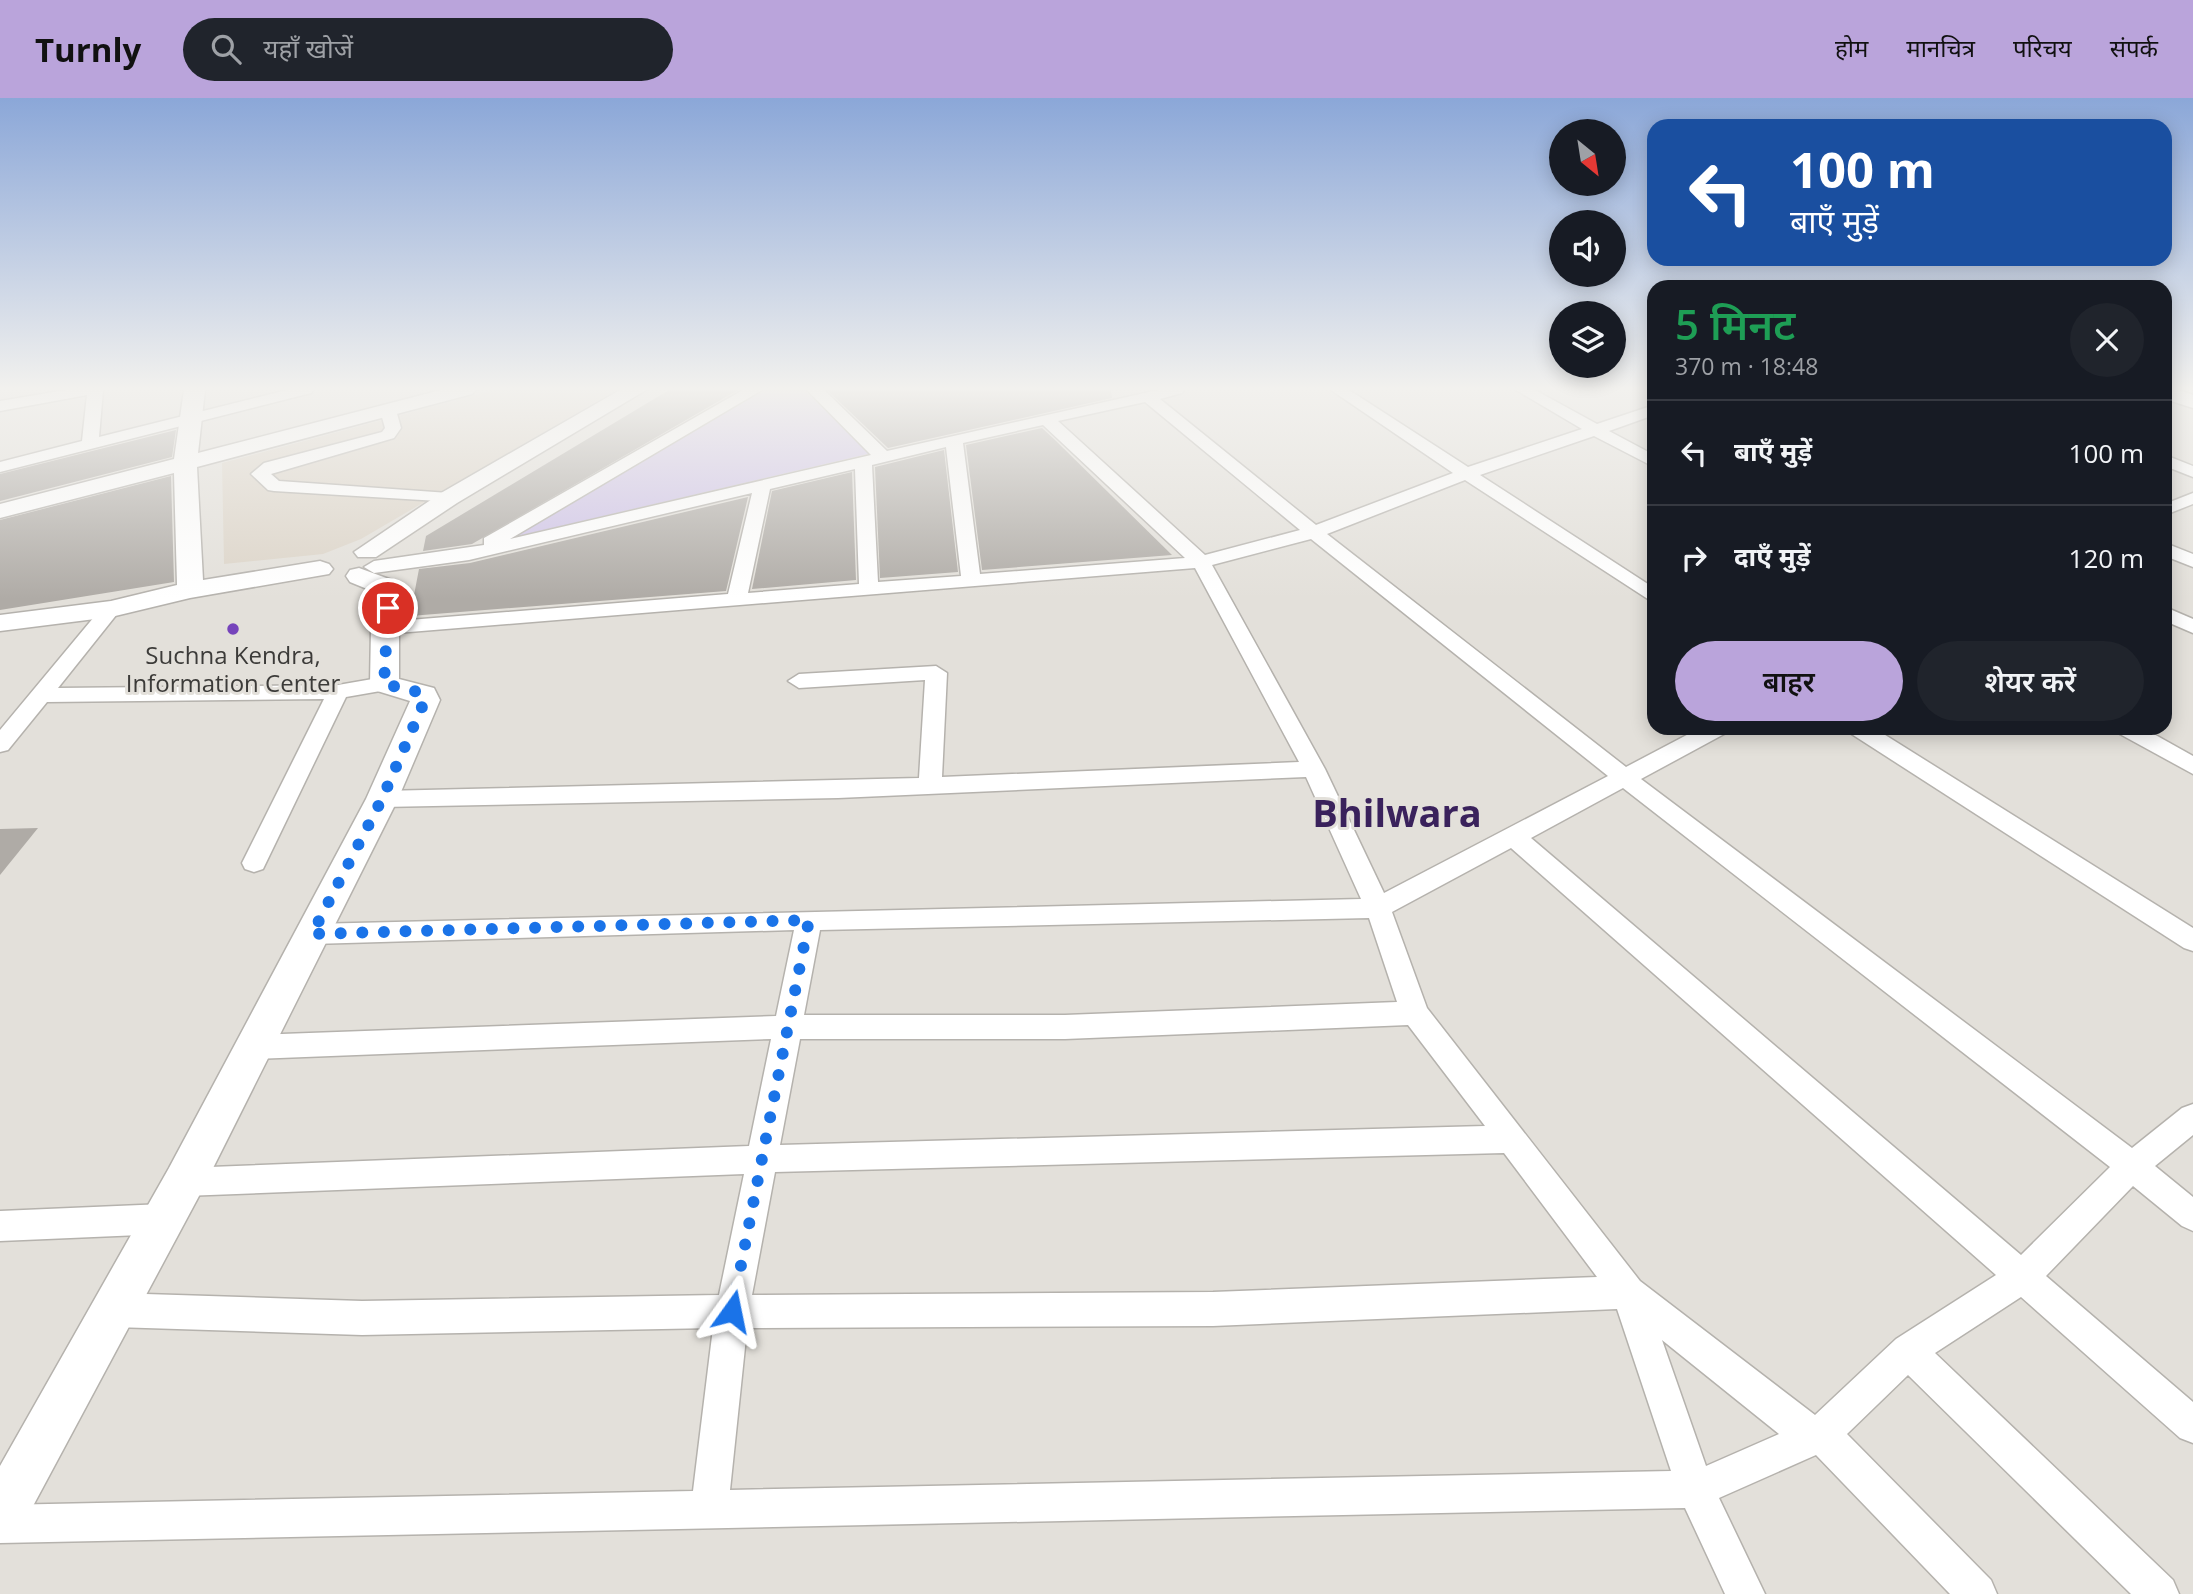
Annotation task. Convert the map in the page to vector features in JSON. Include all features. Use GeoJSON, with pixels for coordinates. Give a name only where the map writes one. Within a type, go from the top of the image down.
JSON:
{"type":"FeatureCollection","features":[{"type":"Feature","properties":{"kind":"street"},"geometry":{"type":"LineString","coordinates":[[0,467],[29,460]]}},
{"type":"Feature","properties":{"kind":"street"},"geometry":{"type":"LineString","coordinates":[[185,460],[190,590]]}},
{"type":"Feature","properties":{"kind":"street"},"geometry":{"type":"LineString","coordinates":[[0,511],[199,460]]}},
{"type":"Feature","properties":{"kind":"street"},"geometry":{"type":"LineString","coordinates":[[297,460],[270,467],[260,474],[274,486],[449,498]]}},
{"type":"Feature","properties":{"kind":"street"},"geometry":{"type":"LineString","coordinates":[[366,565],[449,498],[515,460]]}},
{"type":"Feature","properties":{"kind":"street"},"geometry":{"type":"LineString","coordinates":[[469,554],[633,460]]}},
{"type":"Feature","properties":{"kind":"street"},"geometry":{"type":"LineString","coordinates":[[0,623],[111,609],[190,590],[320,569],[334,557],[366,565],[469,554],[872,460]]}},
{"type":"Feature","properties":{"kind":"street"},"geometry":{"type":"LineString","coordinates":[[956,460],[971,581]]}},
{"type":"Feature","properties":{"kind":"street"},"geometry":{"type":"LineString","coordinates":[[1090,460],[1201,562],[1314,769],[1378,908],[1415,1013],[1628,1292],[1803,1430],[1821,1434],[1977,1594]]}},
{"type":"Feature","properties":{"kind":"street"},"geometry":{"type":"LineString","coordinates":[[1224,460],[1312,533],[1624,778],[2132,1166],[2193,1216]]}},
{"type":"Feature","properties":{"kind":"street"},"geometry":{"type":"LineString","coordinates":[[1444,460],[1647,592]]}},
{"type":"Feature","properties":{"kind":"street"},"geometry":{"type":"LineString","coordinates":[[385,628],[1201,562],[1312,533],[1506,460]]}},
{"type":"Feature","properties":{"kind":"street"},"geometry":{"type":"LineString","coordinates":[[863,462],[869,589]]}},
{"type":"Feature","properties":{"kind":"street"},"geometry":{"type":"LineString","coordinates":[[2172,463],[2193,472]]}},
{"type":"Feature","properties":{"kind":"street"},"geometry":{"type":"LineString","coordinates":[[736,601],[762,486]]}},
{"type":"Feature","properties":{"kind":"street"},"geometry":{"type":"LineString","coordinates":[[2172,507],[2193,498]]}},
{"type":"Feature","properties":{"kind":"street"},"geometry":{"type":"LineString","coordinates":[[2172,551],[2193,561]]}},
{"type":"Feature","properties":{"kind":"street"},"geometry":{"type":"LineString","coordinates":[[366,565],[391,589],[385,628],[384,684]]}},
{"type":"Feature","properties":{"kind":"street"},"geometry":{"type":"LineString","coordinates":[[0,745],[111,609]]}},
{"type":"Feature","properties":{"kind":"street"},"geometry":{"type":"LineString","coordinates":[[2172,616],[2193,627]]}},
{"type":"Feature","properties":{"kind":"street"},"geometry":{"type":"LineString","coordinates":[[799,681],[936,673],[930,786]]}},
{"type":"Feature","properties":{"kind":"street"},"geometry":{"type":"LineString","coordinates":[[0,1516],[184,1182],[251,1047],[382,799],[425,700],[418,692],[384,684],[338,692],[41,695]]}},
{"type":"Feature","properties":{"kind":"street"},"geometry":{"type":"LineString","coordinates":[[254,863],[338,692]]}},
{"type":"Feature","properties":{"kind":"street"},"geometry":{"type":"LineString","coordinates":[[312,934],[1378,908],[1705,735]]}},
{"type":"Feature","properties":{"kind":"street"},"geometry":{"type":"LineString","coordinates":[[1869,735],[2193,940]]}},
{"type":"Feature","properties":{"kind":"street"},"geometry":{"type":"LineString","coordinates":[[2138,735],[2193,766]]}},
{"type":"Feature","properties":{"kind":"street"},"geometry":{"type":"LineString","coordinates":[[382,799],[930,786],[1314,769]]}},
{"type":"Feature","properties":{"kind":"street"},"geometry":{"type":"LineString","coordinates":[[1512,835],[2193,1425]]}},
{"type":"Feature","properties":{"kind":"street"},"geometry":{"type":"LineString","coordinates":[[709,1509],[732,1311],[809,920]]}},
{"type":"Feature","properties":{"kind":"street"},"geometry":{"type":"LineString","coordinates":[[251,1047],[790,1027],[1065,1027],[1415,1013]]}},
{"type":"Feature","properties":{"kind":"street"},"geometry":{"type":"LineString","coordinates":[[0,1524],[1696,1489],[1821,1434],[1908,1351],[2021,1278],[2132,1166],[2193,1118]]}},
{"type":"Feature","properties":{"kind":"street"},"geometry":{"type":"LineString","coordinates":[[184,1182],[764,1159],[1512,1139]]}},
{"type":"Feature","properties":{"kind":"street"},"geometry":{"type":"LineString","coordinates":[[0,1226],[164,1219]]}},
{"type":"Feature","properties":{"kind":"street"},"geometry":{"type":"LineString","coordinates":[[114,1311],[362,1318],[732,1311],[1213,1309],[1628,1292]]}},
{"type":"Feature","properties":{"kind":"street"},"geometry":{"type":"LineString","coordinates":[[1628,1292],[1696,1489],[1745,1594]]}},
{"type":"Feature","properties":{"kind":"street"},"geometry":{"type":"LineString","coordinates":[[1908,1351],[2159,1594]]}},
{"type":"Feature","properties":{"kind":"shaded area"},"geometry":{"type":"Polygon","coordinates":[[[234,460],[497,460],[361,539],[323,554],[224,564],[222,463],[234,460]]]}},
{"type":"Feature","properties":{"kind":"shaded area"},"geometry":{"type":"Polygon","coordinates":[[[644,460],[843,460],[514,537],[644,460]]]}},
{"type":"Feature","properties":{"kind":"building"},"geometry":{"type":"Polygon","coordinates":[[[57,460],[161,460],[0,501],[0,474],[57,460]]]}},
{"type":"Feature","properties":{"kind":"building"},"geometry":{"type":"Polygon","coordinates":[[[553,460],[617,460],[472,544],[423,551],[426,536],[553,460]]]}},
{"type":"Feature","properties":{"kind":"building"},"geometry":{"type":"Polygon","coordinates":[[[904,460],[945,460],[958,572],[880,578],[875,467],[904,460]]]}},
{"type":"Feature","properties":{"kind":"building"},"geometry":{"type":"Polygon","coordinates":[[[968,460],[1075,460],[1172,555],[982,570],[968,460]]]}},
{"type":"Feature","properties":{"kind":"building"},"geometry":{"type":"Polygon","coordinates":[[[852,472],[856,580],[752,589],[772,491],[852,472]]]}},
{"type":"Feature","properties":{"kind":"building"},"geometry":{"type":"Polygon","coordinates":[[[171,476],[174,582],[0,610],[0,520],[171,476]]]}},
{"type":"Feature","properties":{"kind":"building"},"geometry":{"type":"Polygon","coordinates":[[[748,497],[726,591],[410,616],[419,569],[470,563],[748,497]]]}},
{"type":"Feature","properties":{"kind":"building"},"geometry":{"type":"Polygon","coordinates":[[[38,828],[0,875],[0,829],[38,828]]]}},
{"type":"Feature","properties":{"kind":"place","name":"Suchna Kendra, Information Center"},"geometry":{"type":"Point","coordinates":[233,629]}},
{"type":"Feature","properties":{"kind":"district","name":"Bhilwara"},"geometry":{"type":"Point","coordinates":[1397,812]}},
{"type":"Feature","properties":{"kind":"route"},"geometry":{"type":"LineString","coordinates":[[388,608],[384,684],[418,692],[424,695],[425,700],[382,799],[312,934],[809,920],[732,1311]]}}]}
